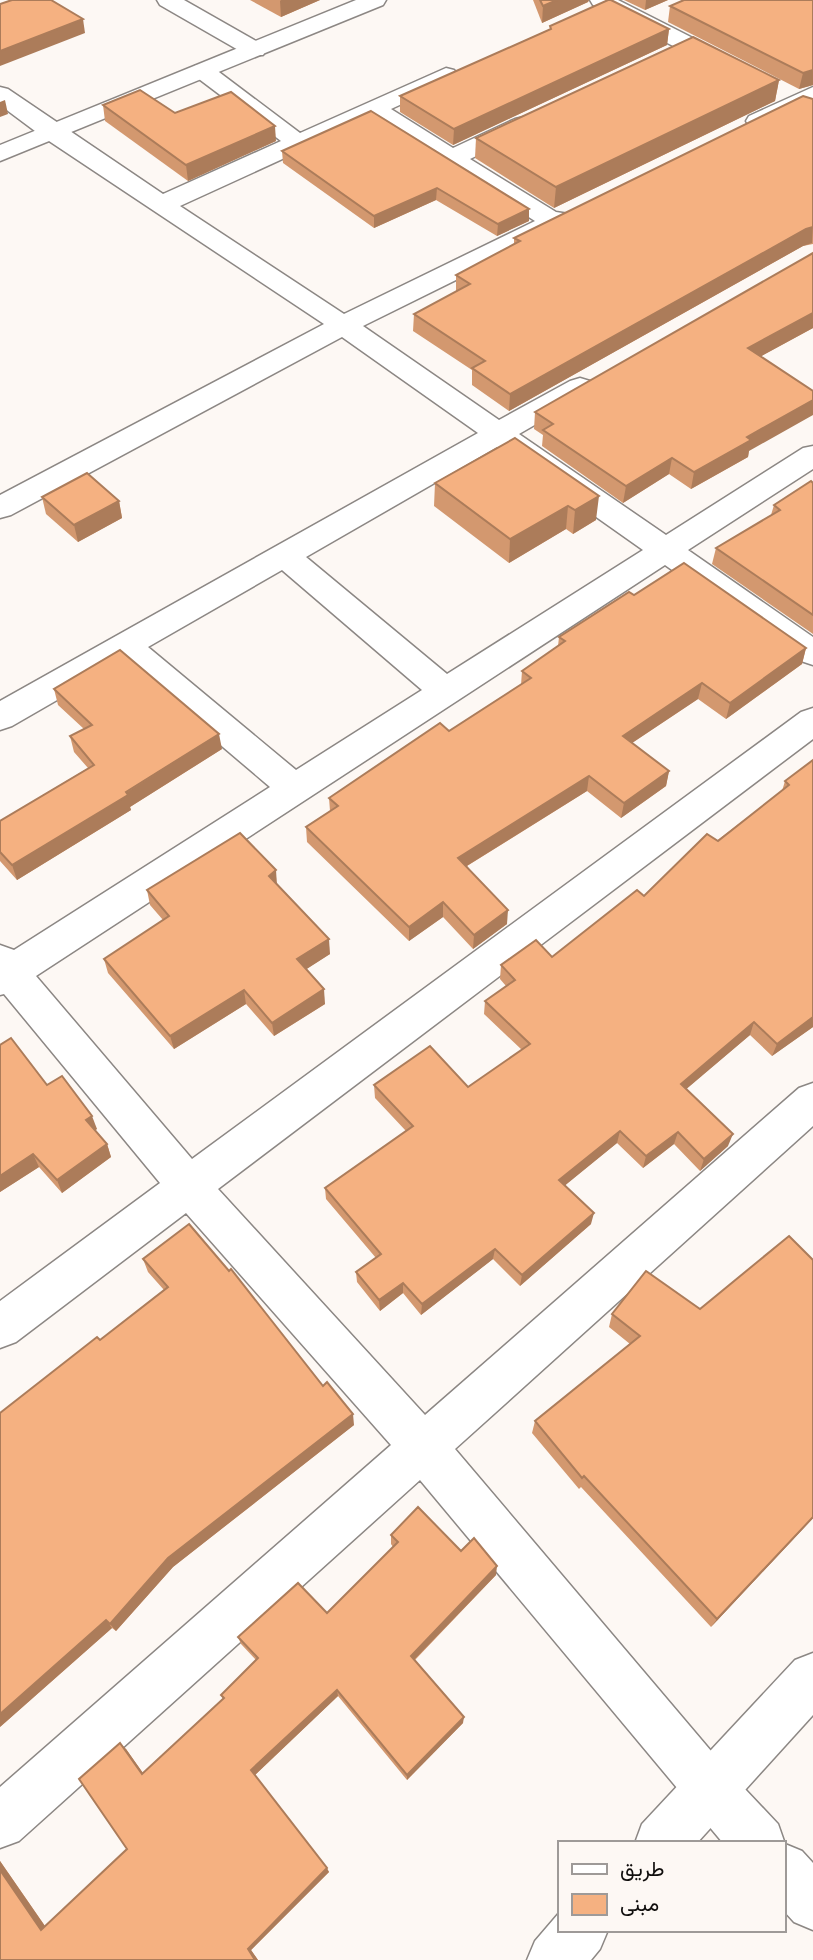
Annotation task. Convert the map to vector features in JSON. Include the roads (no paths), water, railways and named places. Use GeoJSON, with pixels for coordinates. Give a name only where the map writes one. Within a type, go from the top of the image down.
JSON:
{"type":"FeatureCollection","features":[{"type":"Feature","properties":{"kind":"street"},"geometry":{"type":"LineString","coordinates":[[167,0],[255,50]]}},
{"type":"Feature","properties":{"kind":"street"},"geometry":{"type":"LineString","coordinates":[[0,154],[375,0]]}},
{"type":"Feature","properties":{"kind":"street"},"geometry":{"type":"LineString","coordinates":[[597,6],[643,22],[751,77]]}},
{"type":"Feature","properties":{"kind":"street"},"geometry":{"type":"LineString","coordinates":[[643,22],[668,11]]}},
{"type":"Feature","properties":{"kind":"street"},"geometry":{"type":"LineString","coordinates":[[665,58],[690,46]]}},
{"type":"Feature","properties":{"kind":"street"},"geometry":{"type":"LineString","coordinates":[[161,205],[472,64]]}},
{"type":"Feature","properties":{"kind":"street"},"geometry":{"type":"LineString","coordinates":[[203,71],[297,142]]}},
{"type":"Feature","properties":{"kind":"street"},"geometry":{"type":"LineString","coordinates":[[775,89],[808,101]]}},
{"type":"Feature","properties":{"kind":"street"},"geometry":{"type":"LineString","coordinates":[[0,94],[51,132],[343,325],[813,653]]}},
{"type":"Feature","properties":{"kind":"street"},"geometry":{"type":"LineString","coordinates":[[737,132],[808,101]]}},
{"type":"Feature","properties":{"kind":"street"},"geometry":{"type":"LineString","coordinates":[[373,108],[553,222]]}},
{"type":"Feature","properties":{"kind":"street"},"geometry":{"type":"LineString","coordinates":[[451,158],[539,117]]}},
{"type":"Feature","properties":{"kind":"street"},"geometry":{"type":"LineString","coordinates":[[0,508],[343,325],[577,210]]}},
{"type":"Feature","properties":{"kind":"street"},"geometry":{"type":"LineString","coordinates":[[0,717],[607,372]]}},
{"type":"Feature","properties":{"kind":"street"},"geometry":{"type":"LineString","coordinates":[[757,1841],[710,1789],[424,1448],[190,1188],[4,971],[295,789],[813,455]]}},
{"type":"Feature","properties":{"kind":"street"},"geometry":{"type":"LineString","coordinates":[[284,555],[445,691]]}},
{"type":"Feature","properties":{"kind":"street"},"geometry":{"type":"LineString","coordinates":[[125,646],[295,789]]}},
{"type":"Feature","properties":{"kind":"street"},"geometry":{"type":"LineString","coordinates":[[0,1327],[813,722]]}},
{"type":"Feature","properties":{"kind":"street"},"geometry":{"type":"LineString","coordinates":[[0,1822],[813,1101]]}},
{"type":"Feature","properties":{"kind":"street"},"geometry":{"type":"LineString","coordinates":[[663,1841],[813,1678]]}},
{"type":"Feature","properties":{"kind":"street"},"geometry":{"type":"LineString","coordinates":[[785,1872],[813,1903]]}},
{"type":"Feature","properties":{"kind":"street"},"geometry":{"type":"LineString","coordinates":[[554,1960],[580,1932]]}}]}
